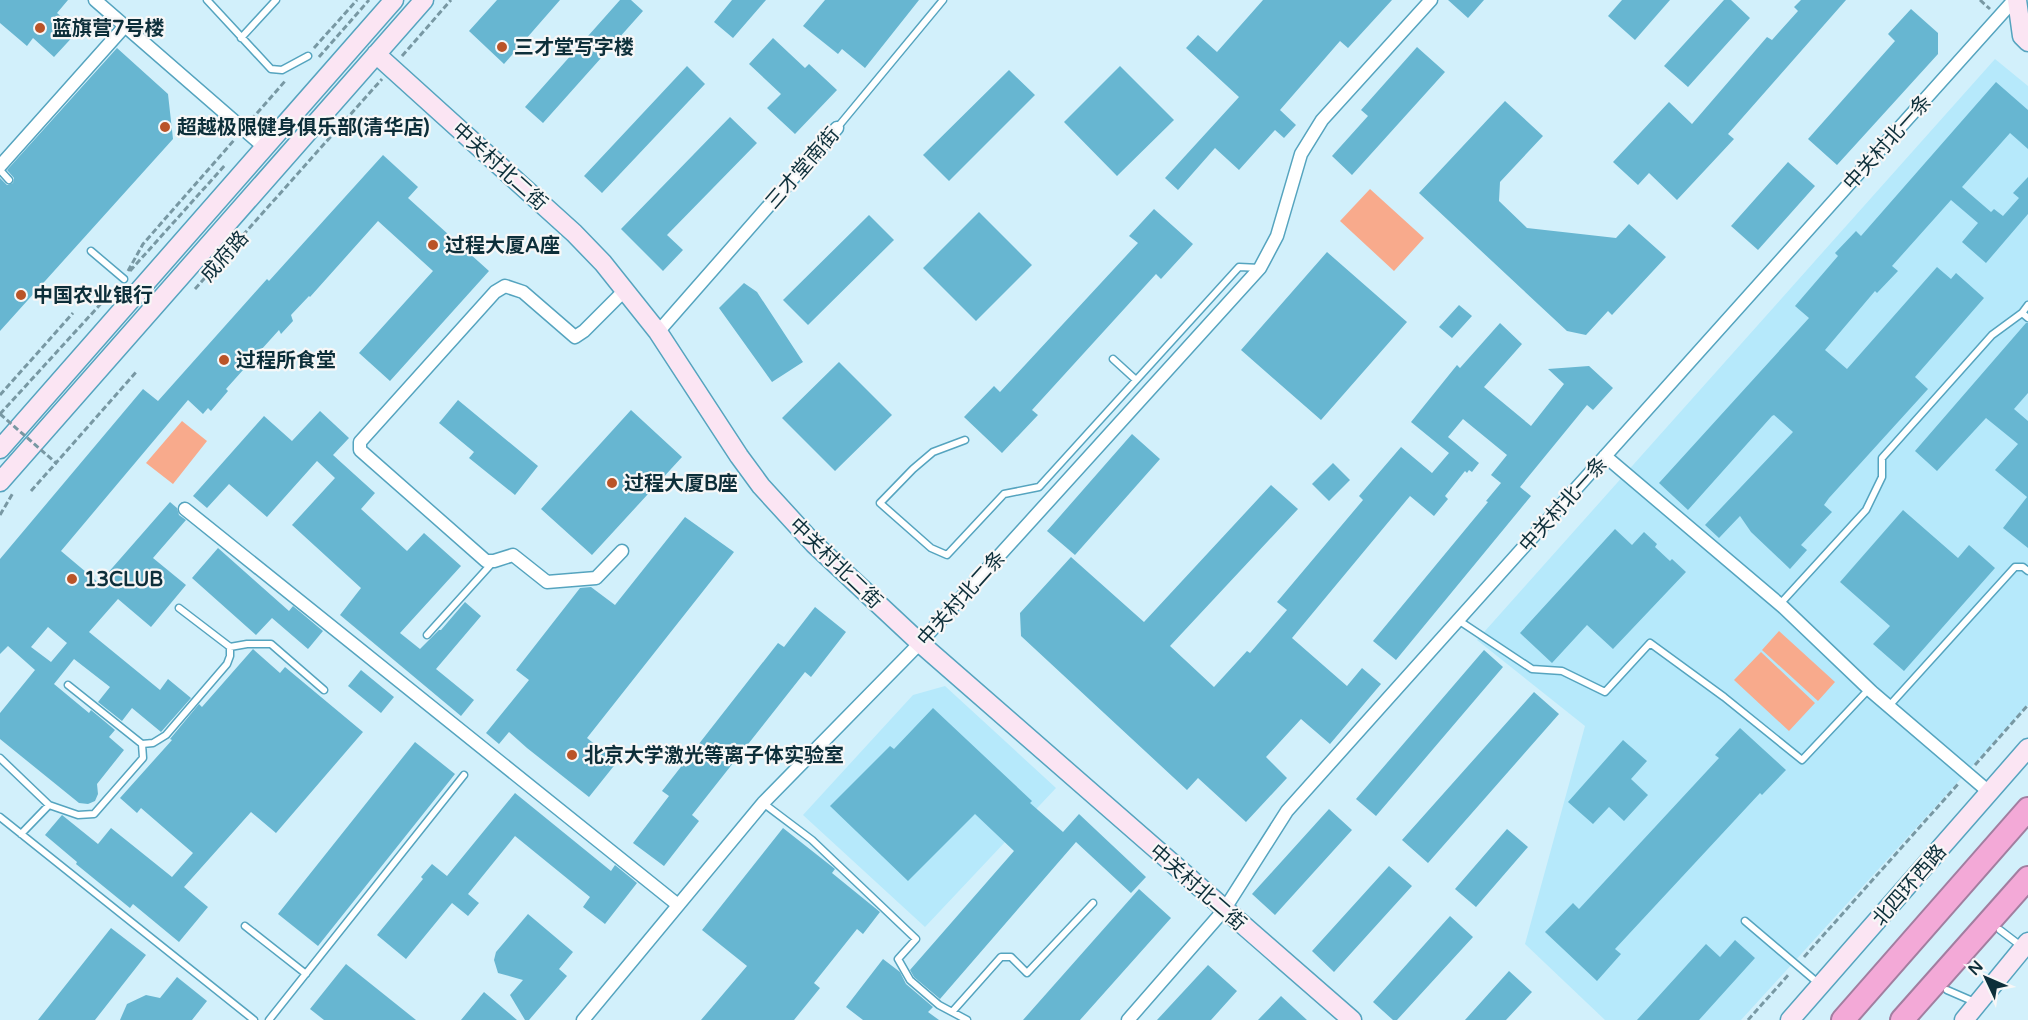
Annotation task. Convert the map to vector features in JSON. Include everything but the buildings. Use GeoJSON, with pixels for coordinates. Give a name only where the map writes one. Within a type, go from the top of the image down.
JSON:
{"type":"FeatureCollection","features":[{"type":"Feature","properties":{"kind":"highway","name":"北四环西路"},"geometry":{"type":"LineString","coordinates":[[1843,1020],[2028,809]]}},
{"type":"Feature","properties":{"kind":"highway"},"geometry":{"type":"LineString","coordinates":[[1902,1020],[2028,878]]}},
{"type":"Feature","properties":{"kind":"street"},"geometry":{"type":"LineString","coordinates":[[95,0],[264,147]]}},
{"type":"Feature","properties":{"kind":"street"},"geometry":{"type":"LineString","coordinates":[[0,449],[394,0]]}},
{"type":"Feature","properties":{"kind":"street","name":"成府路"},"geometry":{"type":"LineString","coordinates":[[7,487],[424,0]]}},
{"type":"Feature","properties":{"kind":"street","name":"中关村北二条"},"geometry":{"type":"LineString","coordinates":[[583,1020],[763,803],[920,643],[1260,268],[1277,236],[1295,171],[1310,136],[1431,0]]}},
{"type":"Feature","properties":{"kind":"street"},"geometry":{"type":"LineString","coordinates":[[2017,0],[2028,8]]}},
{"type":"Feature","properties":{"kind":"street"},"geometry":{"type":"LineString","coordinates":[[2017,0],[2022,36],[2028,42]]}},
{"type":"Feature","properties":{"kind":"street","name":"中关村北一条"},"geometry":{"type":"LineString","coordinates":[[1128,1020],[1224,910],[1287,811],[2017,0]]}},
{"type":"Feature","properties":{"kind":"street"},"geometry":{"type":"LineString","coordinates":[[0,168],[125,26]]}},
{"type":"Feature","properties":{"kind":"street","name":"中关村北二街"},"geometry":{"type":"LineString","coordinates":[[376,54],[574,233],[603,263],[658,332],[761,486],[814,544],[920,643],[1352,1020]]}},
{"type":"Feature","properties":{"kind":"street","name":"三才堂南街"},"geometry":{"type":"LineString","coordinates":[[658,332],[837,128]]}},
{"type":"Feature","properties":{"kind":"street"},"geometry":{"type":"LineString","coordinates":[[622,551],[596,578],[547,582],[513,555],[486,561],[360,450],[360,442],[495,292],[505,286],[522,292],[575,337],[624,291]]}},
{"type":"Feature","properties":{"kind":"street"},"geometry":{"type":"LineString","coordinates":[[1605,456],[1780,604],[1889,707],[1989,792]]}},
{"type":"Feature","properties":{"kind":"street"},"geometry":{"type":"LineString","coordinates":[[185,509],[678,905]]}},
{"type":"Feature","properties":{"kind":"street","name":"北四环西路"},"geometry":{"type":"LineString","coordinates":[[1790,1020],[1883,922],[2028,748]]}},
{"type":"Feature","properties":{"kind":"street"},"geometry":{"type":"LineString","coordinates":[[1964,1020],[2025,944]]}},
{"type":"Feature","properties":{"kind":"lane"},"geometry":{"type":"LineString","coordinates":[[207,0],[271,69],[282,70],[308,56]]}},
{"type":"Feature","properties":{"kind":"lane"},"geometry":{"type":"LineString","coordinates":[[241,38],[276,0]]}},
{"type":"Feature","properties":{"kind":"lane","name":"三才堂南街"},"geometry":{"type":"LineString","coordinates":[[837,128],[944,0]]}},
{"type":"Feature","properties":{"kind":"lane"},"geometry":{"type":"LineString","coordinates":[[0,168],[9,180]]}},
{"type":"Feature","properties":{"kind":"lane"},"geometry":{"type":"LineString","coordinates":[[91,251],[124,279]]}},
{"type":"Feature","properties":{"kind":"lane"},"geometry":{"type":"LineString","coordinates":[[964,440],[933,452],[880,503],[932,548],[947,555],[1004,494],[1039,487],[1239,267],[1260,268]]}},
{"type":"Feature","properties":{"kind":"lane"},"geometry":{"type":"LineString","coordinates":[[1780,604],[1866,510],[1882,477],[1882,458],[1992,335],[2022,313],[2028,305]]}},
{"type":"Feature","properties":{"kind":"lane"},"geometry":{"type":"LineString","coordinates":[[2022,313],[2028,318]]}},
{"type":"Feature","properties":{"kind":"lane"},"geometry":{"type":"LineString","coordinates":[[1113,358],[1136,380]]}},
{"type":"Feature","properties":{"kind":"lane"},"geometry":{"type":"LineString","coordinates":[[427,635],[494,561]]}},
{"type":"Feature","properties":{"kind":"lane"},"geometry":{"type":"LineString","coordinates":[[1889,707],[2015,567],[2023,567],[2028,571]]}},
{"type":"Feature","properties":{"kind":"lane"},"geometry":{"type":"LineString","coordinates":[[179,608],[230,647],[247,644],[272,645],[324,690]]}},
{"type":"Feature","properties":{"kind":"lane"},"geometry":{"type":"LineString","coordinates":[[1458,620],[1532,669],[1562,671],[1605,692],[1650,643],[1724,697],[1802,760],[1869,689]]}},
{"type":"Feature","properties":{"kind":"lane"},"geometry":{"type":"LineString","coordinates":[[68,685],[142,744],[153,743],[166,735],[227,664],[230,647]]}},
{"type":"Feature","properties":{"kind":"lane"},"geometry":{"type":"LineString","coordinates":[[0,758],[49,805],[78,815],[94,814],[143,758],[142,744]]}},
{"type":"Feature","properties":{"kind":"lane"},"geometry":{"type":"LineString","coordinates":[[269,1020],[464,775]]}},
{"type":"Feature","properties":{"kind":"lane"},"geometry":{"type":"LineString","coordinates":[[763,803],[813,840],[916,939],[898,959],[910,980],[939,1005],[967,1020]]}},
{"type":"Feature","properties":{"kind":"lane"},"geometry":{"type":"LineString","coordinates":[[21,834],[49,805]]}},
{"type":"Feature","properties":{"kind":"lane"},"geometry":{"type":"LineString","coordinates":[[0,817],[254,1020]]}},
{"type":"Feature","properties":{"kind":"lane"},"geometry":{"type":"LineString","coordinates":[[952,1012],[1001,957],[1011,957],[1028,973],[1093,903]]}},
{"type":"Feature","properties":{"kind":"lane"},"geometry":{"type":"LineString","coordinates":[[1745,921],[1821,986]]}},
{"type":"Feature","properties":{"kind":"lane"},"geometry":{"type":"LineString","coordinates":[[245,926],[306,974]]}},
{"type":"Feature","properties":{"kind":"lane"},"geometry":{"type":"LineString","coordinates":[[2000,930],[2025,944]]}},
{"type":"Feature","properties":{"kind":"lane"},"geometry":{"type":"LineString","coordinates":[[1947,990],[1979,1003]]}},
{"type":"Feature","properties":{"kind":"path"},"geometry":{"type":"LineString","coordinates":[[314,63],[369,0]]}},
{"type":"Feature","properties":{"kind":"path","name":"成府路"},"geometry":{"type":"LineString","coordinates":[[195,288],[451,0]]}},
{"type":"Feature","properties":{"kind":"path"},"geometry":{"type":"LineString","coordinates":[[56,463],[0,414],[229,160]]}},
{"type":"Feature","properties":{"kind":"path"},"geometry":{"type":"LineString","coordinates":[[0,395],[73,313]]}},
{"type":"Feature","properties":{"kind":"path"},"geometry":{"type":"LineString","coordinates":[[31,491],[137,371]]}},
{"type":"Feature","properties":{"kind":"path"},"geometry":{"type":"LineString","coordinates":[[45,456],[53,447]]}},
{"type":"Feature","properties":{"kind":"path"},"geometry":{"type":"LineString","coordinates":[[0,515],[7,487]]}},
{"type":"Feature","properties":{"kind":"path"},"geometry":{"type":"LineString","coordinates":[[1748,1020],[2028,705]]}},
{"type":"Feature","properties":{"kind":"shaded area"},"geometry":{"type":"Polygon","coordinates":[[[1995,59],[2028,86],[2028,705],[1741,1020],[1605,1020],[1525,944],[1585,726],[1477,640],[1995,59]]]}},
{"type":"Feature","properties":{"kind":"shaded area"},"geometry":{"type":"Polygon","coordinates":[[[1370,189],[1424,238],[1394,271],[1340,221],[1370,189]]]}},
{"type":"Feature","properties":{"kind":"shaded area"},"geometry":{"type":"Polygon","coordinates":[[[182,421],[207,441],[173,484],[146,463],[182,421]]]}},
{"type":"Feature","properties":{"kind":"shaded area"},"geometry":{"type":"Polygon","coordinates":[[[1779,631],[1835,682],[1818,701],[1762,650],[1779,631]]]}},
{"type":"Feature","properties":{"kind":"shaded area"},"geometry":{"type":"Polygon","coordinates":[[[1761,652],[1815,703],[1789,731],[1734,680],[1761,652]]]}},
{"type":"Feature","properties":{"kind":"shaded area"},"geometry":{"type":"Polygon","coordinates":[[[945,686],[1056,788],[925,927],[803,815],[913,695],[945,686]]]}},
{"type":"Feature","properties":{"kind":"place","name":"蓝旗营7号楼"},"geometry":{"type":"Point","coordinates":[40,28]}},
{"type":"Feature","properties":{"kind":"place","name":"三才堂写字楼"},"geometry":{"type":"Point","coordinates":[502,47]}},
{"type":"Feature","properties":{"kind":"place","name":"超越极限健身俱乐部(清华店)"},"geometry":{"type":"Point","coordinates":[165,127]}},
{"type":"Feature","properties":{"kind":"place","name":"过程大厦A座"},"geometry":{"type":"Point","coordinates":[433,245]}},
{"type":"Feature","properties":{"kind":"place","name":"中国农业银行"},"geometry":{"type":"Point","coordinates":[21,295]}},
{"type":"Feature","properties":{"kind":"place","name":"过程所食堂"},"geometry":{"type":"Point","coordinates":[224,360]}},
{"type":"Feature","properties":{"kind":"place","name":"过程大厦B座"},"geometry":{"type":"Point","coordinates":[612,483]}},
{"type":"Feature","properties":{"kind":"place","name":"13CLUB"},"geometry":{"type":"Point","coordinates":[72,579]}},
{"type":"Feature","properties":{"kind":"place","name":"北京大学激光等离子体实验室"},"geometry":{"type":"Point","coordinates":[572,755]}}]}
